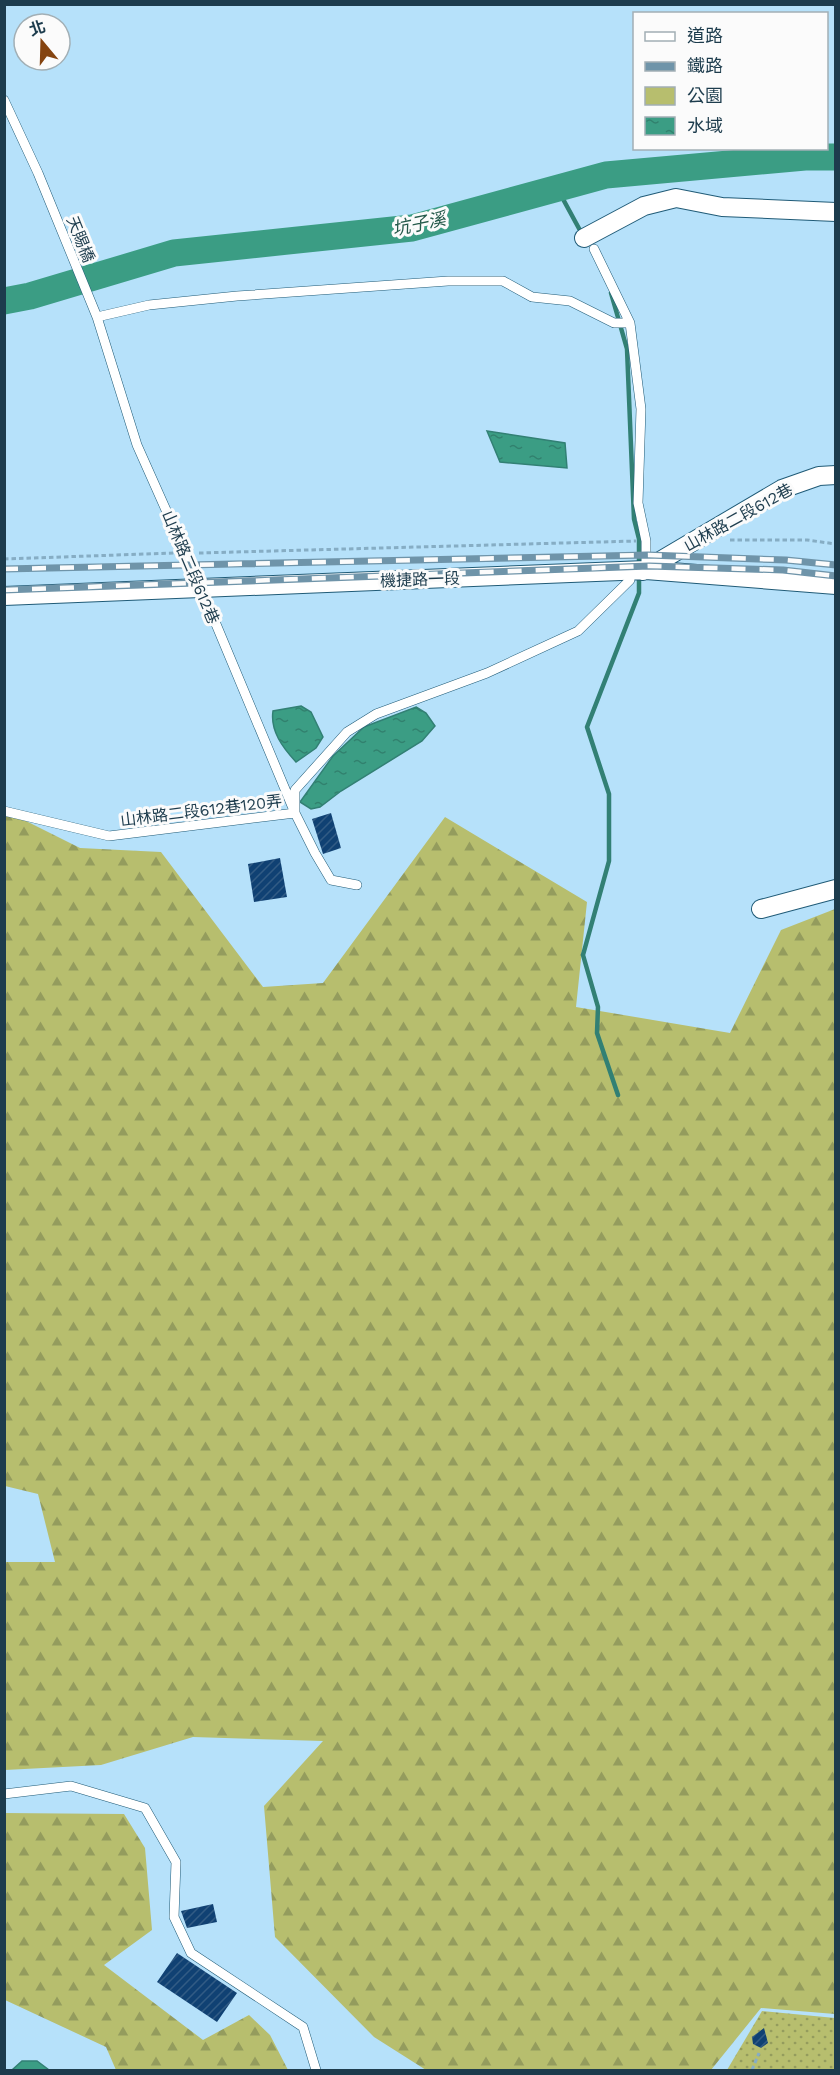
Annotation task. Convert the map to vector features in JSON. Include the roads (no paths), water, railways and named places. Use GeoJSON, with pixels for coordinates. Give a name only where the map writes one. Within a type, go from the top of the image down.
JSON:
{"type":"FeatureCollection","features":[{"type":"Feature","properties":{"kind":"street"},"geometry":{"type":"LineString","coordinates":[[589,244],[644,206],[676,198],[722,207],[836,212]]}},
{"type":"Feature","properties":{"kind":"street","name":"山林路二段612巷"},"geometry":{"type":"LineString","coordinates":[[639,572],[782,489],[819,476],[836,475]]}},
{"type":"Feature","properties":{"kind":"street","name":"機捷路一段"},"geometry":{"type":"LineString","coordinates":[[4,596],[639,572],[836,585]]}},
{"type":"Feature","properties":{"kind":"street"},"geometry":{"type":"LineString","coordinates":[[761,909],[836,889]]}},
{"type":"Feature","properties":{"kind":"lane","name":"天賜橋"},"geometry":{"type":"LineString","coordinates":[[4,100],[38,173],[97,317]]}},
{"type":"Feature","properties":{"kind":"lane"},"geometry":{"type":"LineString","coordinates":[[589,244],[630,323],[641,409],[638,503],[646,541],[639,572]]}},
{"type":"Feature","properties":{"kind":"lane"},"geometry":{"type":"LineString","coordinates":[[97,317],[149,305],[237,296],[448,281],[503,280],[532,297],[570,301],[614,323],[630,323]]}},
{"type":"Feature","properties":{"kind":"lane","name":"山林路二段612巷"},"geometry":{"type":"LineString","coordinates":[[97,317],[137,445],[186,553],[296,813],[331,880],[357,885]]}},
{"type":"Feature","properties":{"kind":"lane","name":"山林路二段612巷"},"geometry":{"type":"LineString","coordinates":[[296,813],[295,790],[347,732],[376,714],[487,673],[579,631],[639,572]]}},
{"type":"Feature","properties":{"kind":"lane","name":"山林路二段612巷120弄"},"geometry":{"type":"LineString","coordinates":[[4,810],[109,836],[296,813]]}},
{"type":"Feature","properties":{"kind":"lane"},"geometry":{"type":"LineString","coordinates":[[4,1794],[71,1786],[145,1808],[176,1862],[174,1917],[191,1953],[303,2027],[316,2070]]}},
{"type":"Feature","properties":{"kind":"water"},"geometry":{"type":"Polygon","coordinates":[[[487,431],[565,443],[567,468],[500,462],[487,431]]]}},
{"type":"Feature","properties":{"kind":"water"},"geometry":{"type":"Polygon","coordinates":[[[301,706],[311,712],[323,737],[316,748],[296,762],[282,745],[276,732],[273,711],[301,706]]]}},
{"type":"Feature","properties":{"kind":"water"},"geometry":{"type":"Polygon","coordinates":[[[416,707],[426,713],[435,726],[422,741],[341,791],[320,807],[311,809],[300,802],[333,756],[364,727],[416,707]]]}},
{"type":"Feature","properties":{"kind":"water"},"geometry":{"type":"Polygon","coordinates":[[[22,2061],[37,2061],[49,2070],[12,2070],[22,2061]]]}},
{"type":"Feature","properties":{"kind":"waterway","name":"坑子溪"},"geometry":{"type":"LineString","coordinates":[[4,301],[30,296],[174,253],[412,228],[606,175],[805,157],[836,157]]}},
{"type":"Feature","properties":{"kind":"waterway"},"geometry":{"type":"LineString","coordinates":[[557,188],[582,234]]}},
{"type":"Feature","properties":{"kind":"waterway"},"geometry":{"type":"LineString","coordinates":[[611,293],[627,349],[634,519],[639,539],[639,566]]}},
{"type":"Feature","properties":{"kind":"waterway"},"geometry":{"type":"LineString","coordinates":[[618,1095],[597,1033],[598,1007],[583,955],[609,861],[609,794],[587,727],[639,593],[639,574]]}},
{"type":"Feature","properties":{"kind":"railway"},"geometry":{"type":"LineString","coordinates":[[4,569],[648,555],[786,560],[836,565]]}},
{"type":"Feature","properties":{"kind":"railway"},"geometry":{"type":"LineString","coordinates":[[4,590],[649,566],[783,570],[836,576]]}}]}
